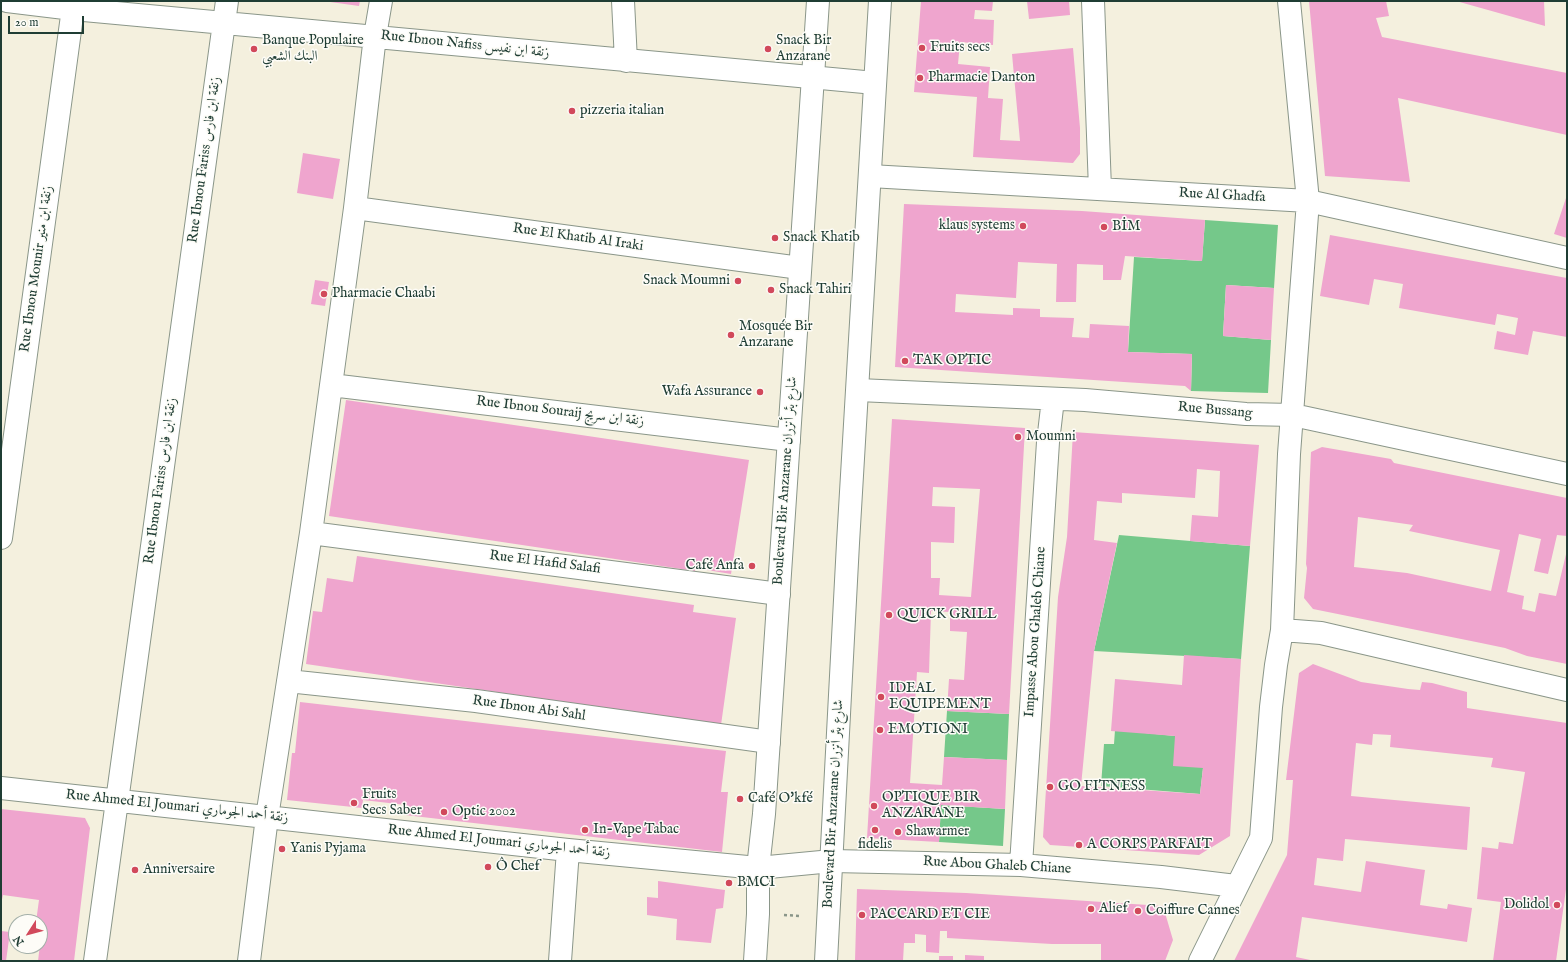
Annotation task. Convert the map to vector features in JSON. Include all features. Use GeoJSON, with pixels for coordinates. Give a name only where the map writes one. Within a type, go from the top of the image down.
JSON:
{"type":"FeatureCollection","features":[{"type":"Feature","properties":{"kind":"street","name":"Rue Ibnou Nafiss زنقة ابن نفيس"},"geometry":{"type":"LineString","coordinates":[[7,1],[73,5],[224,23],[875,83]]}},
{"type":"Feature","properties":{"kind":"street","name":"Rue Ibnou Fariss زنقة ابن فارس"},"geometry":{"type":"LineString","coordinates":[[95,961],[227,1]]}},
{"type":"Feature","properties":{"kind":"street"},"geometry":{"type":"LineString","coordinates":[[248,961],[267,817],[311,533],[355,208],[374,36],[381,1]]}},
{"type":"Feature","properties":{"kind":"street"},"geometry":{"type":"LineString","coordinates":[[623,1],[626,61]]}},
{"type":"Feature","properties":{"kind":"street","name":"Boulevard Bir Anzarane شارع بئر أنزران"},"geometry":{"type":"LineString","coordinates":[[755,961],[758,914],[758,868],[764,814],[769,742],[818,1]]}},
{"type":"Feature","properties":{"kind":"street","name":"Boulevard Bir Anzarane شارع بئر أنزران"},"geometry":{"type":"LineString","coordinates":[[826,961],[848,543],[880,1]]}},
{"type":"Feature","properties":{"kind":"street"},"geometry":{"type":"LineString","coordinates":[[1093,1],[1100,189]]}},
{"type":"Feature","properties":{"kind":"street"},"geometry":{"type":"LineString","coordinates":[[1200,961],[1261,838],[1271,707],[1282,630],[1289,454],[1308,202],[1289,1]]}},
{"type":"Feature","properties":{"kind":"street","name":"Rue Ibnou Mounir زنقة ابن منير"},"geometry":{"type":"LineString","coordinates":[[1,538],[73,5]]}},
{"type":"Feature","properties":{"kind":"street","name":"Rue Al Ghadfa"},"geometry":{"type":"LineString","coordinates":[[870,176],[1308,202],[1567,258]]}},
{"type":"Feature","properties":{"kind":"street","name":"Rue El Khatib Al Iraki"},"geometry":{"type":"LineString","coordinates":[[355,208],[800,268]]}},
{"type":"Feature","properties":{"kind":"street","name":"Rue Ibnou Souraij زنقة ابن سريج"},"geometry":{"type":"LineString","coordinates":[[331,385],[789,440]]}},
{"type":"Feature","properties":{"kind":"street","name":"Rue Bussang"},"geometry":{"type":"LineString","coordinates":[[858,390],[1142,404],[1246,414],[1293,415],[1567,474]]}},
{"type":"Feature","properties":{"kind":"street","name":"Impasse Abou Ghaleb Chiane"},"geometry":{"type":"LineString","coordinates":[[1021,865],[1048,442],[1053,399]]}},
{"type":"Feature","properties":{"kind":"street","name":"Rue El Hafid Salafi"},"geometry":{"type":"LineString","coordinates":[[311,533],[779,594]]}},
{"type":"Feature","properties":{"kind":"street"},"geometry":{"type":"LineString","coordinates":[[1282,630],[1321,633],[1567,690]]}},
{"type":"Feature","properties":{"kind":"street","name":"Rue Ibnou Abi Sahl"},"geometry":{"type":"LineString","coordinates":[[288,681],[476,701],[769,742]]}},
{"type":"Feature","properties":{"kind":"street","name":"Rue Ahmed El Joumari زنقة أحمد الجوماري"},"geometry":{"type":"LineString","coordinates":[[1,788],[568,850],[758,868]]}},
{"type":"Feature","properties":{"kind":"street"},"geometry":{"type":"LineString","coordinates":[[560,961],[568,850]]}},
{"type":"Feature","properties":{"kind":"street","name":"Rue Abou Ghaleb Chiane"},"geometry":{"type":"LineString","coordinates":[[758,868],[832,861],[1021,865],[1161,877],[1236,886]]}},
{"type":"Feature","properties":{"kind":"path"},"geometry":{"type":"LineString","coordinates":[[784,915],[801,916]]}},
{"type":"Feature","properties":{"kind":"green space"},"geometry":{"type":"Polygon","coordinates":[[[1205,220],[1278,225],[1274,288],[1226,285],[1223,336],[1271,340],[1268,393],[1191,391],[1192,354],[1128,352],[1134,257],[1202,261],[1205,220]]]}},
{"type":"Feature","properties":{"kind":"green space"},"geometry":{"type":"Polygon","coordinates":[[[1119,535],[1250,546],[1241,659],[1094,651],[1119,535]]]}},
{"type":"Feature","properties":{"kind":"green space"},"geometry":{"type":"Polygon","coordinates":[[[947,711],[1009,714],[1007,760],[944,757],[947,711]]]}},
{"type":"Feature","properties":{"kind":"green space"},"geometry":{"type":"Polygon","coordinates":[[[1115,730],[1175,736],[1203,768],[1200,794],[1101,786],[1104,744],[1114,744],[1115,730]]]}},
{"type":"Feature","properties":{"kind":"green space"},"geometry":{"type":"Polygon","coordinates":[[[941,805],[1005,809],[1003,846],[939,842],[941,805]]]}},
{"type":"Feature","properties":{"kind":"building"},"geometry":{"type":"Polygon","coordinates":[[[323,1],[360,1],[359,6],[323,1]]]}},
{"type":"Feature","properties":{"kind":"building"},"geometry":{"type":"Polygon","coordinates":[[[921,1],[993,1],[992,11],[975,10],[974,19],[994,20],[993,45],[960,42],[958,64],[990,67],[988,98],[1003,99],[1000,140],[1020,141],[1012,54],[1073,48],[1080,128],[1080,154],[1073,163],[973,157],[977,97],[914,92],[921,1]]]}},
{"type":"Feature","properties":{"kind":"building"},"geometry":{"type":"Polygon","coordinates":[[[1027,1],[1069,1],[1070,15],[1029,19],[1027,1]]]}},
{"type":"Feature","properties":{"kind":"building"},"geometry":{"type":"Polygon","coordinates":[[[1309,1],[1386,1],[1389,16],[1376,18],[1382,37],[1567,73],[1567,135],[1398,98],[1410,182],[1325,176],[1309,1]]]}},
{"type":"Feature","properties":{"kind":"building"},"geometry":{"type":"Polygon","coordinates":[[[1456,1],[1544,1],[1545,26],[1456,1]]]}},
{"type":"Feature","properties":{"kind":"building"},"geometry":{"type":"Polygon","coordinates":[[[303,153],[340,159],[333,199],[297,193],[303,153]]]}},
{"type":"Feature","properties":{"kind":"building"},"geometry":{"type":"Polygon","coordinates":[[[1567,195],[1567,238],[1554,234],[1567,195]]]}},
{"type":"Feature","properties":{"kind":"building"},"geometry":{"type":"Polygon","coordinates":[[[904,204],[1082,211],[1205,220],[1202,261],[1125,256],[1121,280],[1103,280],[1103,265],[1077,264],[1076,302],[1056,302],[1057,264],[1018,262],[1016,298],[956,294],[955,312],[1013,315],[1013,308],[1040,309],[1040,317],[1074,318],[1072,337],[1089,338],[1090,324],[1129,326],[1128,352],[1192,354],[1191,391],[1185,386],[895,367],[904,204]]]}},
{"type":"Feature","properties":{"kind":"building"},"geometry":{"type":"Polygon","coordinates":[[[1330,235],[1567,278],[1567,337],[1533,331],[1528,355],[1494,349],[1497,331],[1515,335],[1518,318],[1497,314],[1495,325],[1399,308],[1403,284],[1374,279],[1369,305],[1320,296],[1330,235]]]}},
{"type":"Feature","properties":{"kind":"building"},"geometry":{"type":"Polygon","coordinates":[[[315,280],[329,282],[325,306],[311,304],[315,280]]]}},
{"type":"Feature","properties":{"kind":"building"},"geometry":{"type":"Polygon","coordinates":[[[1226,285],[1274,288],[1271,340],[1223,336],[1226,285]]]}},
{"type":"Feature","properties":{"kind":"building"},"geometry":{"type":"Polygon","coordinates":[[[346,400],[749,460],[731,574],[695,568],[695,571],[329,516],[346,400]]]}},
{"type":"Feature","properties":{"kind":"building"},"geometry":{"type":"Polygon","coordinates":[[[892,419],[1025,428],[1009,714],[947,711],[949,679],[964,680],[967,632],[950,631],[950,612],[931,611],[929,673],[917,672],[910,783],[942,785],[944,757],[1007,760],[1005,809],[941,805],[939,842],[867,838],[892,419]],[[933,487],[932,506],[955,507],[954,543],[931,542],[931,578],[940,578],[939,595],[971,597],[980,489],[933,487]]]}},
{"type":"Feature","properties":{"kind":"building"},"geometry":{"type":"Polygon","coordinates":[[[1073,432],[1259,445],[1250,546],[1190,541],[1192,515],[1218,517],[1220,471],[1197,469],[1195,498],[1122,493],[1122,503],[1097,501],[1094,540],[1117,543],[1094,651],[1081,786],[1200,794],[1203,768],[1173,766],[1175,736],[1111,731],[1115,679],[1182,685],[1184,655],[1241,659],[1230,836],[1199,855],[1050,845],[1043,837],[1058,597],[1067,537],[1073,432]]]}},
{"type":"Feature","properties":{"kind":"building"},"geometry":{"type":"Polygon","coordinates":[[[1322,447],[1391,459],[1394,463],[1567,498],[1567,536],[1557,535],[1548,574],[1534,571],[1541,539],[1519,534],[1507,592],[1524,596],[1522,609],[1535,612],[1539,593],[1556,596],[1567,550],[1567,664],[1527,656],[1505,648],[1313,609],[1304,598],[1307,568],[1311,452],[1322,447]],[[1358,517],[1354,567],[1407,573],[1491,591],[1500,550],[1409,531],[1413,525],[1358,517]]]}},
{"type":"Feature","properties":{"kind":"building"},"geometry":{"type":"Polygon","coordinates":[[[357,556],[694,605],[693,612],[736,618],[721,725],[306,664],[313,611],[322,612],[327,578],[353,582],[357,556]]]}},
{"type":"Feature","properties":{"kind":"building"},"geometry":{"type":"Polygon","coordinates":[[[1313,664],[1361,682],[1420,690],[1422,682],[1432,683],[1467,692],[1467,708],[1567,723],[1567,882],[1556,961],[1493,961],[1501,902],[1477,899],[1482,847],[1498,849],[1499,842],[1513,844],[1525,772],[1491,767],[1493,758],[1390,747],[1391,735],[1373,734],[1372,745],[1356,743],[1351,796],[1470,807],[1467,850],[1345,839],[1343,861],[1317,858],[1314,885],[1361,892],[1366,861],[1425,870],[1420,905],[1447,909],[1448,904],[1472,908],[1467,942],[1302,917],[1296,957],[1315,961],[1234,961],[1287,855],[1293,780],[1286,780],[1299,673],[1313,664]]]}},
{"type":"Feature","properties":{"kind":"building"},"geometry":{"type":"Polygon","coordinates":[[[300,702],[726,751],[721,792],[728,792],[722,852],[405,815],[406,805],[363,800],[362,808],[287,800],[292,753],[295,753],[300,702]]]}},
{"type":"Feature","properties":{"kind":"building"},"geometry":{"type":"Polygon","coordinates":[[[1,809],[85,818],[90,828],[74,961],[38,961],[39,954],[48,954],[48,914],[37,914],[39,900],[3,895],[1,904],[1,809]]]}},
{"type":"Feature","properties":{"kind":"building"},"geometry":{"type":"Polygon","coordinates":[[[658,881],[725,890],[723,908],[716,909],[711,943],[676,940],[677,919],[647,915],[647,897],[658,898],[658,881]]]}},
{"type":"Feature","properties":{"kind":"building"},"geometry":{"type":"Polygon","coordinates":[[[857,889],[966,893],[1163,906],[1173,940],[1165,961],[1101,961],[1101,944],[1052,944],[947,938],[947,931],[940,931],[939,953],[926,952],[926,935],[915,934],[915,943],[904,943],[903,961],[855,961],[857,889]]]}},
{"type":"Feature","properties":{"kind":"building"},"geometry":{"type":"Polygon","coordinates":[[[1,931],[8,932],[6,961],[1,961],[1,931]]]}},
{"type":"Feature","properties":{"kind":"building"},"geometry":{"type":"Polygon","coordinates":[[[965,955],[984,956],[984,961],[965,961],[965,955]]]}},
{"type":"Feature","properties":{"kind":"building"},"geometry":{"type":"Polygon","coordinates":[[[939,956],[953,956],[953,961],[939,961],[939,956]]]}},
{"type":"Feature","properties":{"kind":"place","name":"Fruits secs"},"geometry":{"type":"Point","coordinates":[922,48]}},
{"type":"Feature","properties":{"kind":"place","name":"Banque Populaire البنك الشعبي"},"geometry":{"type":"Point","coordinates":[254,49]}},
{"type":"Feature","properties":{"kind":"place","name":"Snack Bir Anzarane"},"geometry":{"type":"Point","coordinates":[768,49]}},
{"type":"Feature","properties":{"kind":"place","name":"Pharmacie Danton"},"geometry":{"type":"Point","coordinates":[920,78]}},
{"type":"Feature","properties":{"kind":"place","name":"pizzeria italian"},"geometry":{"type":"Point","coordinates":[572,111]}},
{"type":"Feature","properties":{"kind":"place","name":"klaus systems"},"geometry":{"type":"Point","coordinates":[1023,226]}},
{"type":"Feature","properties":{"kind":"place","name":"BİM"},"geometry":{"type":"Point","coordinates":[1104,227]}},
{"type":"Feature","properties":{"kind":"place","name":"Snack Khatib"},"geometry":{"type":"Point","coordinates":[775,238]}},
{"type":"Feature","properties":{"kind":"place","name":"Snack Moumni"},"geometry":{"type":"Point","coordinates":[738,281]}},
{"type":"Feature","properties":{"kind":"place","name":"Snack Tahiri"},"geometry":{"type":"Point","coordinates":[771,290]}},
{"type":"Feature","properties":{"kind":"place","name":"Pharmacie Chaabi"},"geometry":{"type":"Point","coordinates":[324,294]}},
{"type":"Feature","properties":{"kind":"place","name":"Mosquée Bir Anzarane"},"geometry":{"type":"Point","coordinates":[731,335]}},
{"type":"Feature","properties":{"kind":"place","name":"TAK OPTIC"},"geometry":{"type":"Point","coordinates":[905,361]}},
{"type":"Feature","properties":{"kind":"place","name":"Wafa Assurance"},"geometry":{"type":"Point","coordinates":[760,392]}},
{"type":"Feature","properties":{"kind":"place","name":"Moumni"},"geometry":{"type":"Point","coordinates":[1018,437]}},
{"type":"Feature","properties":{"kind":"place","name":"Café Anfa"},"geometry":{"type":"Point","coordinates":[752,566]}},
{"type":"Feature","properties":{"kind":"place","name":"QUICK GRILL"},"geometry":{"type":"Point","coordinates":[889,615]}},
{"type":"Feature","properties":{"kind":"place","name":"IDEAL EQUIPEMENT"},"geometry":{"type":"Point","coordinates":[881,697]}},
{"type":"Feature","properties":{"kind":"place","name":"EMOTIONI"},"geometry":{"type":"Point","coordinates":[880,730]}},
{"type":"Feature","properties":{"kind":"place","name":"GO FITNESS"},"geometry":{"type":"Point","coordinates":[1050,787]}},
{"type":"Feature","properties":{"kind":"place","name":"Café O'kfé"},"geometry":{"type":"Point","coordinates":[740,799]}},
{"type":"Feature","properties":{"kind":"place","name":"Fruits Secs Saber"},"geometry":{"type":"Point","coordinates":[354,803]}},
{"type":"Feature","properties":{"kind":"place","name":"OPTIQUE BIR ANZARANE"},"geometry":{"type":"Point","coordinates":[874,806]}},
{"type":"Feature","properties":{"kind":"place","name":"Optic 2002"},"geometry":{"type":"Point","coordinates":[444,812]}},
{"type":"Feature","properties":{"kind":"place","name":"In-Vape Tabac"},"geometry":{"type":"Point","coordinates":[585,830]}},
{"type":"Feature","properties":{"kind":"place","name":"fidelis"},"geometry":{"type":"Point","coordinates":[875,830]}},
{"type":"Feature","properties":{"kind":"place","name":"Shawarmer"},"geometry":{"type":"Point","coordinates":[898,832]}},
{"type":"Feature","properties":{"kind":"place","name":"A CORPS PARFAIT"},"geometry":{"type":"Point","coordinates":[1079,845]}},
{"type":"Feature","properties":{"kind":"place","name":"Yanis Pyjama"},"geometry":{"type":"Point","coordinates":[282,849]}},
{"type":"Feature","properties":{"kind":"place","name":"Ô Chef"},"geometry":{"type":"Point","coordinates":[488,867]}},
{"type":"Feature","properties":{"kind":"place","name":"Anniversaire"},"geometry":{"type":"Point","coordinates":[135,870]}},
{"type":"Feature","properties":{"kind":"place","name":"BMCI"},"geometry":{"type":"Point","coordinates":[729,883]}},
{"type":"Feature","properties":{"kind":"place","name":"Dolidol"},"geometry":{"type":"Point","coordinates":[1557,905]}},
{"type":"Feature","properties":{"kind":"place","name":"Alief"},"geometry":{"type":"Point","coordinates":[1091,909]}},
{"type":"Feature","properties":{"kind":"place","name":"Coiffure Cannes"},"geometry":{"type":"Point","coordinates":[1138,911]}},
{"type":"Feature","properties":{"kind":"place","name":"PACCARD ET CIE"},"geometry":{"type":"Point","coordinates":[862,915]}}]}
